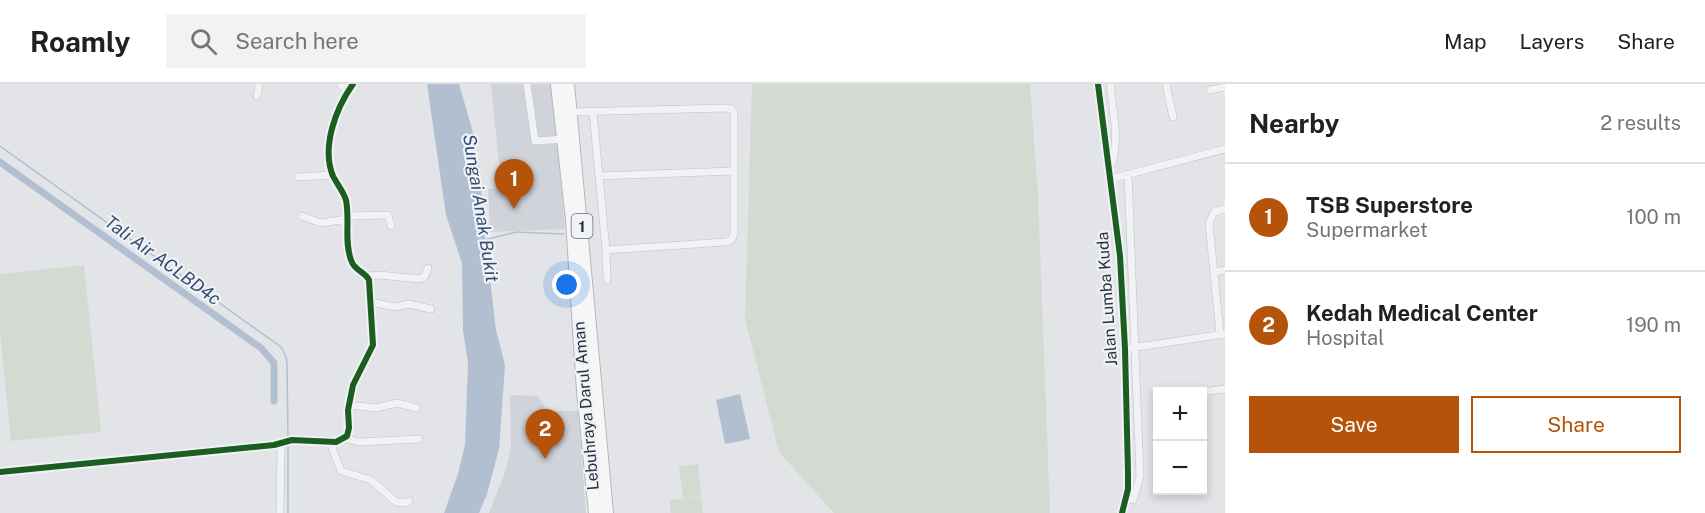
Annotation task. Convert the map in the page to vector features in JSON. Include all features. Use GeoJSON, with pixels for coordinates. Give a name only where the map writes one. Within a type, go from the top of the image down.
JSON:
{"type":"FeatureCollection","features":[{"type":"Feature","properties":{"kind":"highway","name":"Lebuhraya Darul Aman"},"geometry":{"type":"LineString","coordinates":[[557,84],[572,220],[580,355],[595,513]]}},
{"type":"Feature","properties":{"kind":"highway","name":"Lebuhraya Darul Aman"},"geometry":{"type":"LineString","coordinates":[[568,84],[582,219],[592,373],[607,513]]}},
{"type":"Feature","properties":{"kind":"highway"},"geometry":{"type":"LineString","coordinates":[[580,355],[592,373],[583,391]]}},
{"type":"Feature","properties":{"kind":"street"},"geometry":{"type":"LineString","coordinates":[[257,96],[259,84]]}},
{"type":"Feature","properties":{"kind":"street"},"geometry":{"type":"LineString","coordinates":[[340,84],[351,87],[328,146],[333,175],[346,201],[346,236],[351,263],[367,276],[388,275],[420,279],[425,276],[428,268]]}},
{"type":"Feature","properties":{"kind":"street"},"geometry":{"type":"LineString","coordinates":[[527,84],[535,141],[564,139]]}},
{"type":"Feature","properties":{"kind":"street","name":"Jalan Lumba Kuda"},"geometry":{"type":"LineString","coordinates":[[1098,84],[1120,256],[1128,457],[1128,489],[1122,513]]}},
{"type":"Feature","properties":{"kind":"street"},"geometry":{"type":"LineString","coordinates":[[1110,84],[1116,137],[1115,155],[1110,168]]}},
{"type":"Feature","properties":{"kind":"street"},"geometry":{"type":"LineString","coordinates":[[1166,84],[1173,117]]}},
{"type":"Feature","properties":{"kind":"street"},"geometry":{"type":"LineString","coordinates":[[1210,90],[1225,87]]}},
{"type":"Feature","properties":{"kind":"street"},"geometry":{"type":"LineString","coordinates":[[571,112],[729,108],[734,113],[734,237],[730,240],[606,250]]}},
{"type":"Feature","properties":{"kind":"street"},"geometry":{"type":"LineString","coordinates":[[592,112],[607,280]]}},
{"type":"Feature","properties":{"kind":"street"},"geometry":{"type":"LineString","coordinates":[[1111,179],[1225,149]]}},
{"type":"Feature","properties":{"kind":"street"},"geometry":{"type":"LineString","coordinates":[[599,176],[733,171]]}},
{"type":"Feature","properties":{"kind":"street"},"geometry":{"type":"LineString","coordinates":[[1128,174],[1140,477],[1133,500]]}},
{"type":"Feature","properties":{"kind":"street"},"geometry":{"type":"LineString","coordinates":[[298,177],[333,175]]}},
{"type":"Feature","properties":{"kind":"street"},"geometry":{"type":"LineString","coordinates":[[1125,349],[1222,334],[1210,219],[1214,212],[1225,209]]}},
{"type":"Feature","properties":{"kind":"street"},"geometry":{"type":"LineString","coordinates":[[302,216],[321,223],[347,217],[388,215],[391,226]]}},
{"type":"Feature","properties":{"kind":"street"},"geometry":{"type":"LineString","coordinates":[[1214,272],[1225,270]]}},
{"type":"Feature","properties":{"kind":"street"},"geometry":{"type":"LineString","coordinates":[[344,438],[348,431],[349,405],[353,385],[374,345],[367,276]]}},
{"type":"Feature","properties":{"kind":"street"},"geometry":{"type":"LineString","coordinates":[[371,302],[395,307],[409,304],[431,309]]}},
{"type":"Feature","properties":{"kind":"street"},"geometry":{"type":"LineString","coordinates":[[1207,391],[1225,389]]}},
{"type":"Feature","properties":{"kind":"street"},"geometry":{"type":"LineString","coordinates":[[349,405],[376,408],[397,403],[417,408]]}},
{"type":"Feature","properties":{"kind":"street"},"geometry":{"type":"LineString","coordinates":[[0,472],[143,459],[292,440],[330,442],[344,438],[358,442],[419,439]]}},
{"type":"Feature","properties":{"kind":"street"},"geometry":{"type":"LineString","coordinates":[[330,442],[341,471],[371,480],[396,502],[409,501]]}},
{"type":"Feature","properties":{"kind":"street"},"geometry":{"type":"LineString","coordinates":[[280,513],[281,443]]}},
{"type":"Feature","properties":{"kind":"street"},"geometry":{"type":"LineString","coordinates":[[1128,457],[1139,457]]}},
{"type":"Feature","properties":{"kind":"shaded area"},"geometry":{"type":"Polygon","coordinates":[[[491,84],[552,84],[565,229],[490,232],[488,189],[507,188],[506,179],[500,175],[491,84]]]}},
{"type":"Feature","properties":{"kind":"shaded area"},"geometry":{"type":"Polygon","coordinates":[[[752,84],[1030,84],[1038,196],[1050,513],[834,513],[779,452],[745,319],[752,84]]]}},
{"type":"Feature","properties":{"kind":"shaded area"},"geometry":{"type":"Polygon","coordinates":[[[84,265],[101,432],[11,441],[0,332],[0,274],[84,265]]]}},
{"type":"Feature","properties":{"kind":"shaded area"},"geometry":{"type":"Polygon","coordinates":[[[510,395],[538,396],[547,411],[578,411],[586,513],[489,513],[506,470],[511,446],[510,395]]]}},
{"type":"Feature","properties":{"kind":"shaded area"},"geometry":{"type":"Polygon","coordinates":[[[698,464],[701,496],[683,498],[679,466],[698,464]]]}},
{"type":"Feature","properties":{"kind":"shaded area"},"geometry":{"type":"Polygon","coordinates":[[[701,497],[703,513],[671,513],[670,500],[701,497]]]}},
{"type":"Feature","properties":{"kind":"water","name":"Sungai Anak Bukit"},"geometry":{"type":"Polygon","coordinates":[[[427,84],[459,84],[472,129],[481,176],[482,212],[496,330],[505,365],[499,449],[487,494],[479,513],[444,513],[458,474],[465,445],[468,363],[463,330],[462,263],[446,215],[427,84]]]}},
{"type":"Feature","properties":{"kind":"water"},"geometry":{"type":"Polygon","coordinates":[[[740,394],[750,439],[725,444],[716,400],[740,394]]]}},
{"type":"Feature","properties":{"kind":"waterway"},"geometry":{"type":"LineString","coordinates":[[0,146],[281,347],[287,364],[288,437]]}},
{"type":"Feature","properties":{"kind":"waterway","name":"Tali Air ACLBD4c"},"geometry":{"type":"LineString","coordinates":[[0,162],[261,348],[274,363],[274,401]]}},
{"type":"Feature","properties":{"kind":"waterway"},"geometry":{"type":"LineString","coordinates":[[485,240],[516,232],[564,234]]}},
{"type":"Feature","properties":{"kind":"waterway"},"geometry":{"type":"LineString","coordinates":[[288,445],[288,513]]}},
{"type":"Feature","properties":{"kind":"cycle path"},"geometry":{"type":"LineString","coordinates":[[0,472],[274,445],[292,440],[336,442],[347,436],[348,410],[353,385],[373,345],[369,280],[351,260],[346,200],[333,176],[329,153],[336,116],[353,84]]}},
{"type":"Feature","properties":{"kind":"cycle path"},"geometry":{"type":"LineString","coordinates":[[1098,84],[1120,256],[1128,473],[1128,489],[1122,513]]}},
{"type":"Feature","properties":{"kind":"place","name":"TSB Superstore"},"geometry":{"type":"Point","coordinates":[514,209]}},
{"type":"Feature","properties":{"kind":"place","name":"Kedah Medical Center"},"geometry":{"type":"Point","coordinates":[545,459]}}]}
